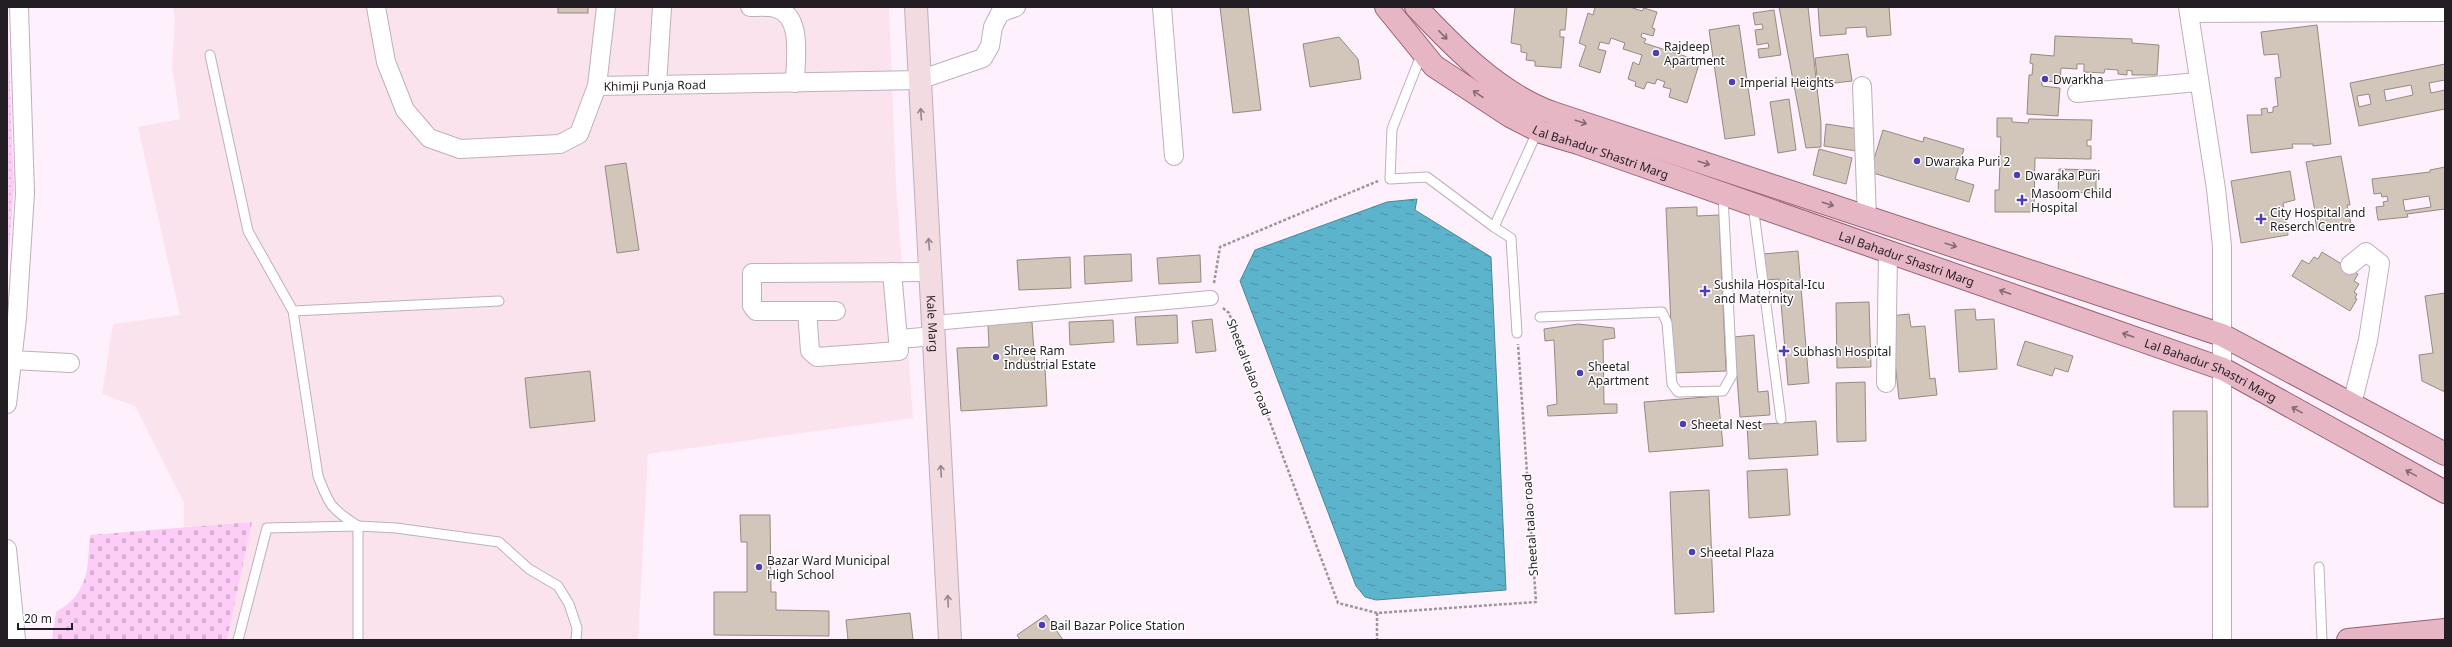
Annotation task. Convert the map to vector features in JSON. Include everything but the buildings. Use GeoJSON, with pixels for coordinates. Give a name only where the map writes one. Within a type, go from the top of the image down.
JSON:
{"type":"FeatureCollection","features":[{"type":"Feature","properties":{"kind":"main road","name":"Kale Marg"},"geometry":{"type":"LineString","coordinates":[[916,7],[919,80],[935,329],[950,640]]}},
{"type":"Feature","properties":{"kind":"main road","name":"Lal Bahadur Shastri Marg"},"geometry":{"type":"LineString","coordinates":[[1386,7],[1434,66],[1510,116],[1541,120],[1867,217],[2222,335],[2445,454]]}},
{"type":"Feature","properties":{"kind":"main road","name":"Lal Bahadur Shastri Marg"},"geometry":{"type":"LineString","coordinates":[[1416,7],[1452,45],[1523,101],[1541,120],[1753,204],[2223,369],[2445,492]]}},
{"type":"Feature","properties":{"kind":"main road"},"geometry":{"type":"LineString","coordinates":[[2348,640],[2445,630]]}},
{"type":"Feature","properties":{"kind":"street"},"geometry":{"type":"LineString","coordinates":[[7,404],[12,360],[25,193],[19,7]]}},
{"type":"Feature","properties":{"kind":"street","name":"Khimji Punja Road"},"geometry":{"type":"LineString","coordinates":[[376,7],[386,62],[405,110],[429,138],[460,149],[560,144],[579,134],[597,86],[919,80],[983,58],[990,46],[993,27],[1000,13],[1016,7]]}},
{"type":"Feature","properties":{"kind":"street"},"geometry":{"type":"LineString","coordinates":[[597,86],[606,7]]}},
{"type":"Feature","properties":{"kind":"street"},"geometry":{"type":"LineString","coordinates":[[657,85],[662,7]]}},
{"type":"Feature","properties":{"kind":"street"},"geometry":{"type":"LineString","coordinates":[[750,7],[775,8],[787,14],[794,26],[795,83]]}},
{"type":"Feature","properties":{"kind":"street"},"geometry":{"type":"LineString","coordinates":[[1162,7],[1174,156]]}},
{"type":"Feature","properties":{"kind":"street"},"geometry":{"type":"LineString","coordinates":[[2222,640],[2222,246],[2216,189],[2198,82],[2189,10],[2445,12]]}},
{"type":"Feature","properties":{"kind":"street"},"geometry":{"type":"LineString","coordinates":[[2077,93],[2198,82]]}},
{"type":"Feature","properties":{"kind":"street"},"geometry":{"type":"LineString","coordinates":[[1862,86],[1867,217]]}},
{"type":"Feature","properties":{"kind":"street"},"geometry":{"type":"LineString","coordinates":[[1886,383],[1888,251]]}},
{"type":"Feature","properties":{"kind":"street"},"geometry":{"type":"LineString","coordinates":[[2350,265],[2366,252],[2380,263],[2368,340],[2352,404]]}},
{"type":"Feature","properties":{"kind":"street"},"geometry":{"type":"LineString","coordinates":[[807,311],[810,351],[817,357],[895,352],[900,349],[892,272]]}},
{"type":"Feature","properties":{"kind":"street"},"geometry":{"type":"LineString","coordinates":[[836,311],[756,311],[752,306],[752,273],[931,272]]}},
{"type":"Feature","properties":{"kind":"street"},"geometry":{"type":"LineString","coordinates":[[899,339],[935,329],[1211,298]]}},
{"type":"Feature","properties":{"kind":"street"},"geometry":{"type":"LineString","coordinates":[[12,360],[70,363]]}},
{"type":"Feature","properties":{"kind":"street"},"geometry":{"type":"LineString","coordinates":[[7,549],[16,640]]}},
{"type":"Feature","properties":{"kind":"lane"},"geometry":{"type":"LineString","coordinates":[[1423,52],[1392,129],[1390,180],[1427,177],[1511,238],[1517,333]]}},
{"type":"Feature","properties":{"kind":"lane"},"geometry":{"type":"LineString","coordinates":[[210,55],[248,231],[293,311],[318,476],[328,502],[338,513],[358,526]]}},
{"type":"Feature","properties":{"kind":"lane"},"geometry":{"type":"LineString","coordinates":[[1494,227],[1541,120]]}},
{"type":"Feature","properties":{"kind":"lane"},"geometry":{"type":"LineString","coordinates":[[1540,317],[1662,312],[1667,322],[1672,384],[1678,392],[1723,391],[1732,375],[1723,193]]}},
{"type":"Feature","properties":{"kind":"lane"},"geometry":{"type":"LineString","coordinates":[[1753,204],[1782,419]]}},
{"type":"Feature","properties":{"kind":"lane"},"geometry":{"type":"LineString","coordinates":[[293,311],[499,301]]}},
{"type":"Feature","properties":{"kind":"lane"},"geometry":{"type":"LineString","coordinates":[[358,526],[358,640]]}},
{"type":"Feature","properties":{"kind":"lane"},"geometry":{"type":"LineString","coordinates":[[238,640],[267,528],[358,526],[396,528],[499,542],[524,566],[558,586],[570,604],[577,628],[576,640]]}},
{"type":"Feature","properties":{"kind":"lane"},"geometry":{"type":"LineString","coordinates":[[2319,567],[2322,640]]}},
{"type":"Feature","properties":{"kind":"path"},"geometry":{"type":"LineString","coordinates":[[1211,298],[1220,247],[1377,181],[1390,180]]}},
{"type":"Feature","properties":{"kind":"path","name":"Sheetal talao road"},"geometry":{"type":"LineString","coordinates":[[1211,298],[1229,313],[1338,603],[1377,613],[1536,602],[1517,333]]}},
{"type":"Feature","properties":{"kind":"path"},"geometry":{"type":"LineString","coordinates":[[1377,613],[1377,640]]}},
{"type":"Feature","properties":{"kind":"shaded area"},"geometry":{"type":"Polygon","coordinates":[[[173,7],[889,7],[896,184],[913,418],[648,454],[638,640],[227,640],[252,522],[184,528],[184,503],[135,406],[102,394],[113,324],[180,315],[138,127],[180,119],[172,67],[175,18],[173,7]]]}},
{"type":"Feature","properties":{"kind":"green space"},"geometry":{"type":"Polygon","coordinates":[[[7,7],[14,187],[7,277],[7,7]]]}},
{"type":"Feature","properties":{"kind":"green space"},"geometry":{"type":"Polygon","coordinates":[[[252,522],[227,640],[52,640],[56,612],[75,596],[85,579],[90,535],[252,522]]]}},
{"type":"Feature","properties":{"kind":"water"},"geometry":{"type":"Polygon","coordinates":[[[1417,199],[1415,210],[1491,257],[1506,590],[1376,600],[1365,597],[1356,586],[1240,281],[1255,250],[1387,202],[1417,199]]]}},
{"type":"Feature","properties":{"kind":"place","name":"Rajdeep Apartment"},"geometry":{"type":"Point","coordinates":[1656,53]}},
{"type":"Feature","properties":{"kind":"place","name":"Dwarkha"},"geometry":{"type":"Point","coordinates":[2045,79]}},
{"type":"Feature","properties":{"kind":"place","name":"Imperial Heights"},"geometry":{"type":"Point","coordinates":[1732,82]}},
{"type":"Feature","properties":{"kind":"place","name":"Dwaraka Puri 2"},"geometry":{"type":"Point","coordinates":[1917,161]}},
{"type":"Feature","properties":{"kind":"place","name":"Dwaraka Puri"},"geometry":{"type":"Point","coordinates":[2017,175]}},
{"type":"Feature","properties":{"kind":"place","name":"Masoom Child Hospital"},"geometry":{"type":"Point","coordinates":[2022,200]}},
{"type":"Feature","properties":{"kind":"place","name":"City Hospital and Reserch Centre"},"geometry":{"type":"Point","coordinates":[2261,219]}},
{"type":"Feature","properties":{"kind":"place","name":"Sushila Hospital-Icu and Maternity"},"geometry":{"type":"Point","coordinates":[1705,291]}},
{"type":"Feature","properties":{"kind":"place","name":"Subhash Hospital"},"geometry":{"type":"Point","coordinates":[1784,351]}},
{"type":"Feature","properties":{"kind":"place","name":"Shree Ram Industrial Estate"},"geometry":{"type":"Point","coordinates":[996,357]}},
{"type":"Feature","properties":{"kind":"place","name":"Sheetal Apartment"},"geometry":{"type":"Point","coordinates":[1580,373]}},
{"type":"Feature","properties":{"kind":"place","name":"Sheetal Nest"},"geometry":{"type":"Point","coordinates":[1683,424]}},
{"type":"Feature","properties":{"kind":"place","name":"Sheetal Plaza"},"geometry":{"type":"Point","coordinates":[1692,552]}},
{"type":"Feature","properties":{"kind":"place","name":"Bazar Ward Municipal High School"},"geometry":{"type":"Point","coordinates":[759,567]}},
{"type":"Feature","properties":{"kind":"place","name":"Bail Bazar Police Station"},"geometry":{"type":"Point","coordinates":[1042,625]}}]}
